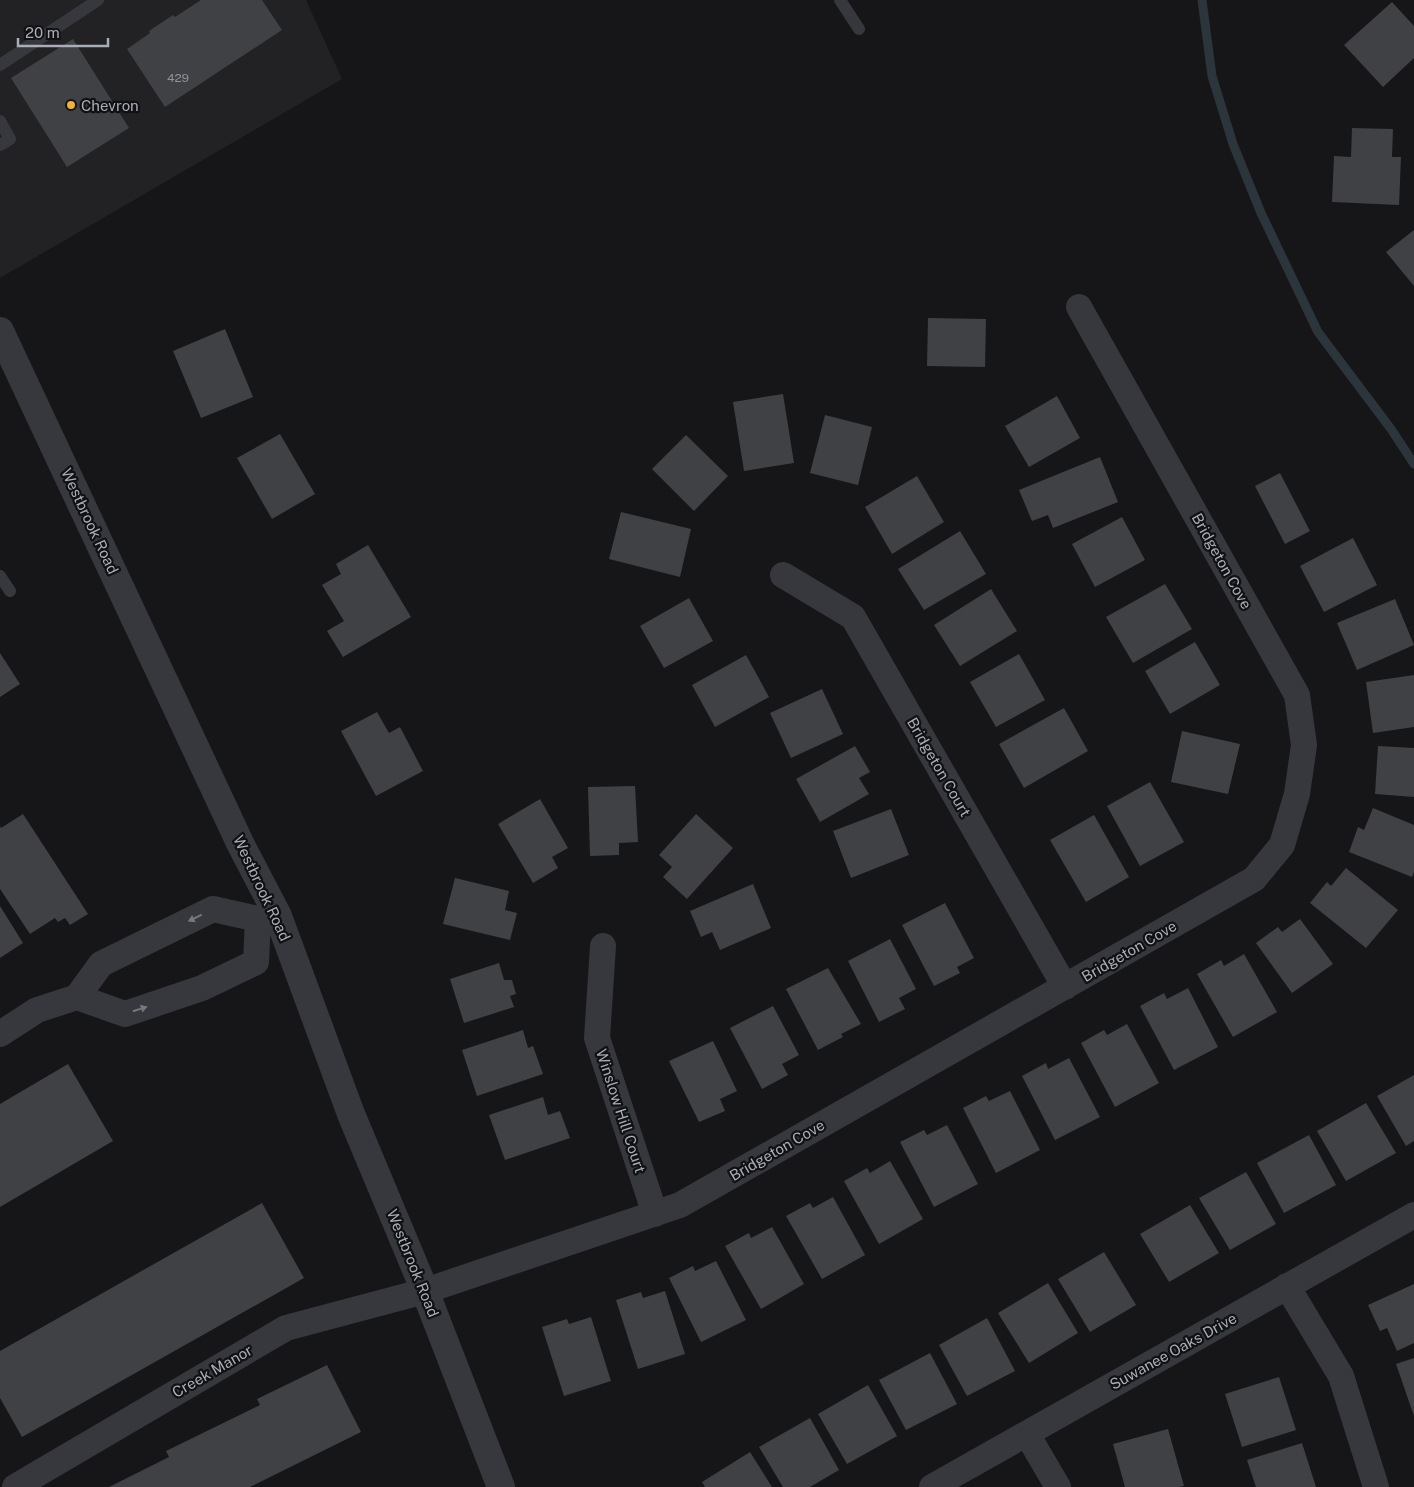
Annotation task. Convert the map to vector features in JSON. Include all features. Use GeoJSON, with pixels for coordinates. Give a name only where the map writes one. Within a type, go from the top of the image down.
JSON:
{"type":"FeatureCollection","features":[{"type":"Feature","properties":{"kind":"street","name":"Bridgeton Cove"},"geometry":{"type":"LineString","coordinates":[[425,1291],[680,1205],[1254,879],[1282,844],[1297,794],[1304,745],[1297,695],[1079,307]]}},
{"type":"Feature","properties":{"kind":"street","name":"Westbrook Road"},"geometry":{"type":"LineString","coordinates":[[0,331],[242,844],[268,918],[425,1291],[501,1487]]}},
{"type":"Feature","properties":{"kind":"street","name":"Bridgeton Court"},"geometry":{"type":"LineString","coordinates":[[783,575],[853,617],[1065,987]]}},
{"type":"Feature","properties":{"kind":"street"},"geometry":{"type":"LineString","coordinates":[[0,1034],[37,1010],[77,997],[101,964],[213,909],[268,918],[256,962],[202,988],[125,1014],[77,997]]}},
{"type":"Feature","properties":{"kind":"street","name":"Winslow Hill Court"},"geometry":{"type":"LineString","coordinates":[[603,946],[597,1038],[655,1214]]}},
{"type":"Feature","properties":{"kind":"street","name":"Suwanee Oaks Drive"},"geometry":{"type":"LineString","coordinates":[[932,1487],[1414,1215]]}},
{"type":"Feature","properties":{"kind":"street"},"geometry":{"type":"LineString","coordinates":[[1288,1286],[1341,1376],[1376,1487]]}},
{"type":"Feature","properties":{"kind":"street","name":"Creek Manor"},"geometry":{"type":"LineString","coordinates":[[14,1487],[286,1328],[425,1291]]}},
{"type":"Feature","properties":{"kind":"street"},"geometry":{"type":"LineString","coordinates":[[1027,1434],[1058,1487]]}},
{"type":"Feature","properties":{"kind":"lane"},"geometry":{"type":"LineString","coordinates":[[0,65],[98,0]]}},
{"type":"Feature","properties":{"kind":"lane"},"geometry":{"type":"LineString","coordinates":[[840,0],[859,29]]}},
{"type":"Feature","properties":{"kind":"lane"},"geometry":{"type":"LineString","coordinates":[[0,121],[10,139],[0,146]]}},
{"type":"Feature","properties":{"kind":"lane"},"geometry":{"type":"LineString","coordinates":[[0,576],[10,591]]}},
{"type":"Feature","properties":{"kind":"shaded area"},"geometry":{"type":"Polygon","coordinates":[[[0,0],[306,0],[342,79],[0,278],[0,0]]]}},
{"type":"Feature","properties":{"kind":"building"},"geometry":{"type":"Polygon","coordinates":[[[201,0],[262,0],[282,30],[165,107],[127,49],[173,15],[175,17],[201,0]]]}},
{"type":"Feature","properties":{"kind":"building"},"geometry":{"type":"Polygon","coordinates":[[[1392,2],[1414,26],[1414,58],[1383,87],[1344,45],[1392,2]]]}},
{"type":"Feature","properties":{"kind":"building"},"geometry":{"type":"Polygon","coordinates":[[[73,39],[129,128],[67,167],[11,78],[73,39]]]}},
{"type":"Feature","properties":{"kind":"building"},"geometry":{"type":"Polygon","coordinates":[[[1352,128],[1393,129],[1392,157],[1401,157],[1399,205],[1332,202],[1334,156],[1351,157],[1352,128]]]}},
{"type":"Feature","properties":{"kind":"building"},"geometry":{"type":"Polygon","coordinates":[[[1414,230],[1414,286],[1386,252],[1414,230]]]}},
{"type":"Feature","properties":{"kind":"building"},"geometry":{"type":"Polygon","coordinates":[[[928,318],[986,319],[985,367],[927,366],[928,318]]]}},
{"type":"Feature","properties":{"kind":"building"},"geometry":{"type":"Polygon","coordinates":[[[225,329],[253,397],[201,418],[173,351],[225,329]]]}},
{"type":"Feature","properties":{"kind":"building"},"geometry":{"type":"Polygon","coordinates":[[[783,394],[794,463],[744,471],[733,402],[783,394]]]}},
{"type":"Feature","properties":{"kind":"building"},"geometry":{"type":"Polygon","coordinates":[[[1057,396],[1080,438],[1029,467],[1005,426],[1057,396]]]}},
{"type":"Feature","properties":{"kind":"building"},"geometry":{"type":"Polygon","coordinates":[[[825,415],[872,427],[858,485],[810,473],[825,415]]]}},
{"type":"Feature","properties":{"kind":"building"},"geometry":{"type":"Polygon","coordinates":[[[280,434],[315,494],[272,519],[237,458],[280,434]]]}},
{"type":"Feature","properties":{"kind":"building"},"geometry":{"type":"Polygon","coordinates":[[[686,435],[728,476],[694,511],[652,469],[686,435]]]}},
{"type":"Feature","properties":{"kind":"building"},"geometry":{"type":"Polygon","coordinates":[[[1100,457],[1118,502],[1053,528],[1048,515],[1032,521],[1019,490],[1100,457]]]}},
{"type":"Feature","properties":{"kind":"building"},"geometry":{"type":"Polygon","coordinates":[[[1280,473],[1310,531],[1285,544],[1255,486],[1280,473]]]}},
{"type":"Feature","properties":{"kind":"building"},"geometry":{"type":"Polygon","coordinates":[[[917,476],[944,522],[892,554],[865,507],[917,476]]]}},
{"type":"Feature","properties":{"kind":"building"},"geometry":{"type":"Polygon","coordinates":[[[621,512],[691,529],[680,577],[609,559],[621,512]]]}},
{"type":"Feature","properties":{"kind":"building"},"geometry":{"type":"Polygon","coordinates":[[[1122,517],[1145,560],[1095,587],[1072,544],[1122,517]]]}},
{"type":"Feature","properties":{"kind":"building"},"geometry":{"type":"Polygon","coordinates":[[[960,531],[986,574],[924,610],[898,569],[960,531]]]}},
{"type":"Feature","properties":{"kind":"building"},"geometry":{"type":"Polygon","coordinates":[[[1353,538],[1377,585],[1324,612],[1300,566],[1353,538]]]}},
{"type":"Feature","properties":{"kind":"building"},"geometry":{"type":"Polygon","coordinates":[[[368,545],[411,617],[343,657],[327,631],[344,621],[322,585],[341,574],[336,564],[368,545]]]}},
{"type":"Feature","properties":{"kind":"building"},"geometry":{"type":"Polygon","coordinates":[[[1165,584],[1192,629],[1133,663],[1106,617],[1165,584]]]}},
{"type":"Feature","properties":{"kind":"building"},"geometry":{"type":"Polygon","coordinates":[[[991,589],[1017,631],[960,666],[934,625],[991,589]]]}},
{"type":"Feature","properties":{"kind":"building"},"geometry":{"type":"Polygon","coordinates":[[[689,598],[713,641],[664,668],[640,626],[689,598]]]}},
{"type":"Feature","properties":{"kind":"building"},"geometry":{"type":"Polygon","coordinates":[[[1395,599],[1414,645],[1357,670],[1337,623],[1395,599]]]}},
{"type":"Feature","properties":{"kind":"building"},"geometry":{"type":"Polygon","coordinates":[[[1195,642],[1220,685],[1170,714],[1145,671],[1195,642]]]}},
{"type":"Feature","properties":{"kind":"building"},"geometry":{"type":"Polygon","coordinates":[[[0,653],[20,684],[0,697],[0,653]]]}},
{"type":"Feature","properties":{"kind":"building"},"geometry":{"type":"Polygon","coordinates":[[[1019,654],[1045,700],[996,727],[970,682],[1019,654]]]}},
{"type":"Feature","properties":{"kind":"building"},"geometry":{"type":"Polygon","coordinates":[[[746,655],[769,697],[715,727],[692,685],[746,655]]]}},
{"type":"Feature","properties":{"kind":"building"},"geometry":{"type":"Polygon","coordinates":[[[1414,675],[1414,727],[1373,733],[1366,682],[1414,675]]]}},
{"type":"Feature","properties":{"kind":"building"},"geometry":{"type":"Polygon","coordinates":[[[822,689],[843,734],[791,758],[770,713],[822,689]]]}},
{"type":"Feature","properties":{"kind":"building"},"geometry":{"type":"Polygon","coordinates":[[[1064,708],[1088,751],[1024,788],[999,744],[1064,708]]]}},
{"type":"Feature","properties":{"kind":"building"},"geometry":{"type":"Polygon","coordinates":[[[377,712],[389,733],[400,727],[423,771],[376,796],[341,731],[377,712]]]}},
{"type":"Feature","properties":{"kind":"building"},"geometry":{"type":"Polygon","coordinates":[[[1182,731],[1240,744],[1228,794],[1171,782],[1182,731]]]}},
{"type":"Feature","properties":{"kind":"building"},"geometry":{"type":"Polygon","coordinates":[[[855,746],[870,772],[859,778],[869,794],[820,822],[796,779],[855,746]]]}},
{"type":"Feature","properties":{"kind":"building"},"geometry":{"type":"Polygon","coordinates":[[[1378,746],[1414,748],[1414,797],[1375,794],[1378,746]]]}},
{"type":"Feature","properties":{"kind":"building"},"geometry":{"type":"Polygon","coordinates":[[[1150,782],[1184,842],[1140,866],[1107,806],[1150,782]]]}},
{"type":"Feature","properties":{"kind":"building"},"geometry":{"type":"Polygon","coordinates":[[[635,786],[638,842],[619,843],[619,855],[590,856],[588,787],[635,786]]]}},
{"type":"Feature","properties":{"kind":"building"},"geometry":{"type":"Polygon","coordinates":[[[540,799],[568,848],[552,857],[558,868],[533,883],[498,824],[540,799]]]}},
{"type":"Feature","properties":{"kind":"building"},"geometry":{"type":"Polygon","coordinates":[[[1373,808],[1414,825],[1414,872],[1412,877],[1349,852],[1358,827],[1364,830],[1373,808]]]}},
{"type":"Feature","properties":{"kind":"building"},"geometry":{"type":"Polygon","coordinates":[[[891,809],[909,855],[851,878],[833,831],[891,809]]]}},
{"type":"Feature","properties":{"kind":"building"},"geometry":{"type":"Polygon","coordinates":[[[23,814],[88,914],[70,925],[65,918],[58,922],[55,918],[30,934],[0,889],[0,826],[1,828],[23,814]]]}},
{"type":"Feature","properties":{"kind":"building"},"geometry":{"type":"Polygon","coordinates":[[[696,814],[733,848],[687,899],[663,877],[672,867],[659,855],[696,814]]]}},
{"type":"Feature","properties":{"kind":"building"},"geometry":{"type":"Polygon","coordinates":[[[1094,815],[1129,877],[1086,902],[1050,840],[1094,815]]]}},
{"type":"Feature","properties":{"kind":"building"},"geometry":{"type":"Polygon","coordinates":[[[1346,868],[1398,910],[1366,948],[1310,903],[1327,882],[1331,886],[1346,868]]]}},
{"type":"Feature","properties":{"kind":"building"},"geometry":{"type":"Polygon","coordinates":[[[455,878],[509,891],[505,910],[517,913],[510,940],[443,924],[455,878]]]}},
{"type":"Feature","properties":{"kind":"building"},"geometry":{"type":"Polygon","coordinates":[[[753,884],[771,928],[720,950],[712,932],[701,937],[690,911],[753,884]]]}},
{"type":"Feature","properties":{"kind":"building"},"geometry":{"type":"Polygon","coordinates":[[[945,903],[974,958],[957,967],[960,973],[934,986],[902,925],[945,903]]]}},
{"type":"Feature","properties":{"kind":"building"},"geometry":{"type":"Polygon","coordinates":[[[0,906],[23,943],[0,958],[0,906]]]}},
{"type":"Feature","properties":{"kind":"building"},"geometry":{"type":"Polygon","coordinates":[[[1300,919],[1333,964],[1292,993],[1256,943],[1278,927],[1282,932],[1300,919]]]}},
{"type":"Feature","properties":{"kind":"building"},"geometry":{"type":"Polygon","coordinates":[[[890,939],[916,989],[899,998],[905,1009],[879,1022],[848,961],[890,939]]]}},
{"type":"Feature","properties":{"kind":"building"},"geometry":{"type":"Polygon","coordinates":[[[1244,954],[1277,1012],[1233,1037],[1197,974],[1221,960],[1224,966],[1244,954]]]}},
{"type":"Feature","properties":{"kind":"building"},"geometry":{"type":"Polygon","coordinates":[[[499,963],[504,980],[512,980],[516,994],[510,996],[514,1007],[464,1023],[450,979],[499,963]]]}},
{"type":"Feature","properties":{"kind":"building"},"geometry":{"type":"Polygon","coordinates":[[[828,968],[861,1024],[841,1034],[843,1037],[818,1050],[786,989],[828,968]]]}},
{"type":"Feature","properties":{"kind":"building"},"geometry":{"type":"Polygon","coordinates":[[[1188,988],[1218,1047],[1174,1070],[1140,1006],[1164,993],[1167,999],[1188,988]]]}},
{"type":"Feature","properties":{"kind":"building"},"geometry":{"type":"Polygon","coordinates":[[[773,1006],[799,1055],[782,1064],[788,1075],[762,1089],[730,1028],[773,1006]]]}},
{"type":"Feature","properties":{"kind":"building"},"geometry":{"type":"Polygon","coordinates":[[[1127,1024],[1159,1083],[1115,1107],[1081,1043],[1104,1030],[1107,1035],[1127,1024]]]}},
{"type":"Feature","properties":{"kind":"building"},"geometry":{"type":"Polygon","coordinates":[[[523,1030],[528,1048],[533,1046],[543,1074],[477,1096],[462,1050],[523,1030]]]}},
{"type":"Feature","properties":{"kind":"building"},"geometry":{"type":"Polygon","coordinates":[[[713,1041],[737,1091],[720,1099],[725,1111],[699,1122],[669,1061],[713,1041]]]}},
{"type":"Feature","properties":{"kind":"building"},"geometry":{"type":"Polygon","coordinates":[[[1069,1058],[1100,1117],[1055,1140],[1022,1076],[1046,1063],[1048,1069],[1069,1058]]]}},
{"type":"Feature","properties":{"kind":"building"},"geometry":{"type":"Polygon","coordinates":[[[68,1064],[113,1141],[0,1207],[0,1104],[68,1064]]]}},
{"type":"Feature","properties":{"kind":"building"},"geometry":{"type":"Polygon","coordinates":[[[1414,1075],[1414,1141],[1406,1146],[1377,1096],[1414,1075]]]}},
{"type":"Feature","properties":{"kind":"building"},"geometry":{"type":"Polygon","coordinates":[[[1010,1091],[1040,1150],[996,1173],[963,1108],[986,1096],[989,1101],[1010,1091]]]}},
{"type":"Feature","properties":{"kind":"building"},"geometry":{"type":"Polygon","coordinates":[[[543,1097],[548,1115],[560,1111],[570,1138],[505,1160],[489,1115],[543,1097]]]}},
{"type":"Feature","properties":{"kind":"building"},"geometry":{"type":"Polygon","coordinates":[[[1366,1103],[1396,1153],[1346,1181],[1317,1131],[1366,1103]]]}},
{"type":"Feature","properties":{"kind":"building"},"geometry":{"type":"Polygon","coordinates":[[[947,1125],[978,1184],[934,1207],[900,1142],[924,1130],[927,1135],[947,1125]]]}},
{"type":"Feature","properties":{"kind":"building"},"geometry":{"type":"Polygon","coordinates":[[[1309,1135],[1336,1185],[1284,1213],[1257,1163],[1309,1135]]]}},
{"type":"Feature","properties":{"kind":"building"},"geometry":{"type":"Polygon","coordinates":[[[890,1161],[923,1219],[879,1244],[844,1181],[867,1168],[870,1173],[890,1161]]]}},
{"type":"Feature","properties":{"kind":"building"},"geometry":{"type":"Polygon","coordinates":[[[1246,1172],[1276,1224],[1230,1250],[1199,1198],[1246,1172]]]}},
{"type":"Feature","properties":{"kind":"building"},"geometry":{"type":"Polygon","coordinates":[[[833,1197],[865,1255],[822,1279],[786,1216],[810,1203],[813,1208],[833,1197]]]}},
{"type":"Feature","properties":{"kind":"building"},"geometry":{"type":"Polygon","coordinates":[[[262,1203],[304,1278],[22,1437],[0,1398],[0,1351],[262,1203]]]}},
{"type":"Feature","properties":{"kind":"building"},"geometry":{"type":"Polygon","coordinates":[[[1190,1205],[1219,1253],[1169,1282],[1140,1234],[1190,1205]]]}},
{"type":"Feature","properties":{"kind":"building"},"geometry":{"type":"Polygon","coordinates":[[[772,1227],[804,1284],[761,1309],[725,1246],[749,1233],[751,1238],[772,1227]]]}},
{"type":"Feature","properties":{"kind":"building"},"geometry":{"type":"Polygon","coordinates":[[[1104,1252],[1136,1305],[1090,1332],[1058,1279],[1104,1252]]]}},
{"type":"Feature","properties":{"kind":"building"},"geometry":{"type":"Polygon","coordinates":[[[716,1261],[746,1320],[701,1342],[669,1278],[693,1266],[695,1271],[716,1261]]]}},
{"type":"Feature","properties":{"kind":"building"},"geometry":{"type":"Polygon","coordinates":[[[1048,1283],[1078,1333],[1029,1363],[998,1313],[1048,1283]]]}},
{"type":"Feature","properties":{"kind":"building"},"geometry":{"type":"Polygon","coordinates":[[[1414,1284],[1414,1343],[1397,1351],[1387,1328],[1380,1331],[1368,1305],[1414,1284]]]}},
{"type":"Feature","properties":{"kind":"building"},"geometry":{"type":"Polygon","coordinates":[[[665,1291],[685,1354],[638,1369],[616,1300],[641,1292],[643,1298],[665,1291]]]}},
{"type":"Feature","properties":{"kind":"building"},"geometry":{"type":"Polygon","coordinates":[[[591,1317],[611,1381],[564,1396],[542,1327],[567,1319],[569,1324],[591,1317]]]}},
{"type":"Feature","properties":{"kind":"building"},"geometry":{"type":"Polygon","coordinates":[[[987,1318],[1015,1371],[967,1396],[939,1345],[987,1318]]]}},
{"type":"Feature","properties":{"kind":"building"},"geometry":{"type":"Polygon","coordinates":[[[930,1353],[957,1404],[906,1430],[879,1380],[930,1353]]]}},
{"type":"Feature","properties":{"kind":"building"},"geometry":{"type":"Polygon","coordinates":[[[1414,1358],[1414,1416],[1396,1364],[1414,1358]]]}},
{"type":"Feature","properties":{"kind":"building"},"geometry":{"type":"Polygon","coordinates":[[[327,1365],[361,1432],[250,1487],[109,1487],[169,1457],[166,1451],[260,1405],[257,1399],[327,1365]]]}},
{"type":"Feature","properties":{"kind":"building"},"geometry":{"type":"Polygon","coordinates":[[[1279,1377],[1296,1430],[1242,1447],[1225,1394],[1279,1377]]]}},
{"type":"Feature","properties":{"kind":"building"},"geometry":{"type":"Polygon","coordinates":[[[868,1385],[897,1436],[847,1464],[818,1414],[868,1385]]]}},
{"type":"Feature","properties":{"kind":"building"},"geometry":{"type":"Polygon","coordinates":[[[810,1418],[839,1470],[810,1487],[783,1487],[759,1447],[810,1418]]]}},
{"type":"Feature","properties":{"kind":"building"},"geometry":{"type":"Polygon","coordinates":[[[1168,1429],[1184,1486],[1125,1487],[1113,1444],[1168,1429]]]}},
{"type":"Feature","properties":{"kind":"building"},"geometry":{"type":"Polygon","coordinates":[[[1302,1443],[1316,1487],[1256,1487],[1247,1460],[1302,1443]]]}},
{"type":"Feature","properties":{"kind":"building"},"geometry":{"type":"Polygon","coordinates":[[[750,1452],[772,1487],[705,1487],[702,1482],[750,1452]]]}},
{"type":"Feature","properties":{"kind":"waterway"},"geometry":{"type":"LineString","coordinates":[[1202,0],[1212,76],[1233,144],[1261,213],[1318,332],[1391,429],[1414,464]]}},
{"type":"Feature","properties":{"kind":"place","name":"Chevron"},"geometry":{"type":"Point","coordinates":[71,105]}}]}
